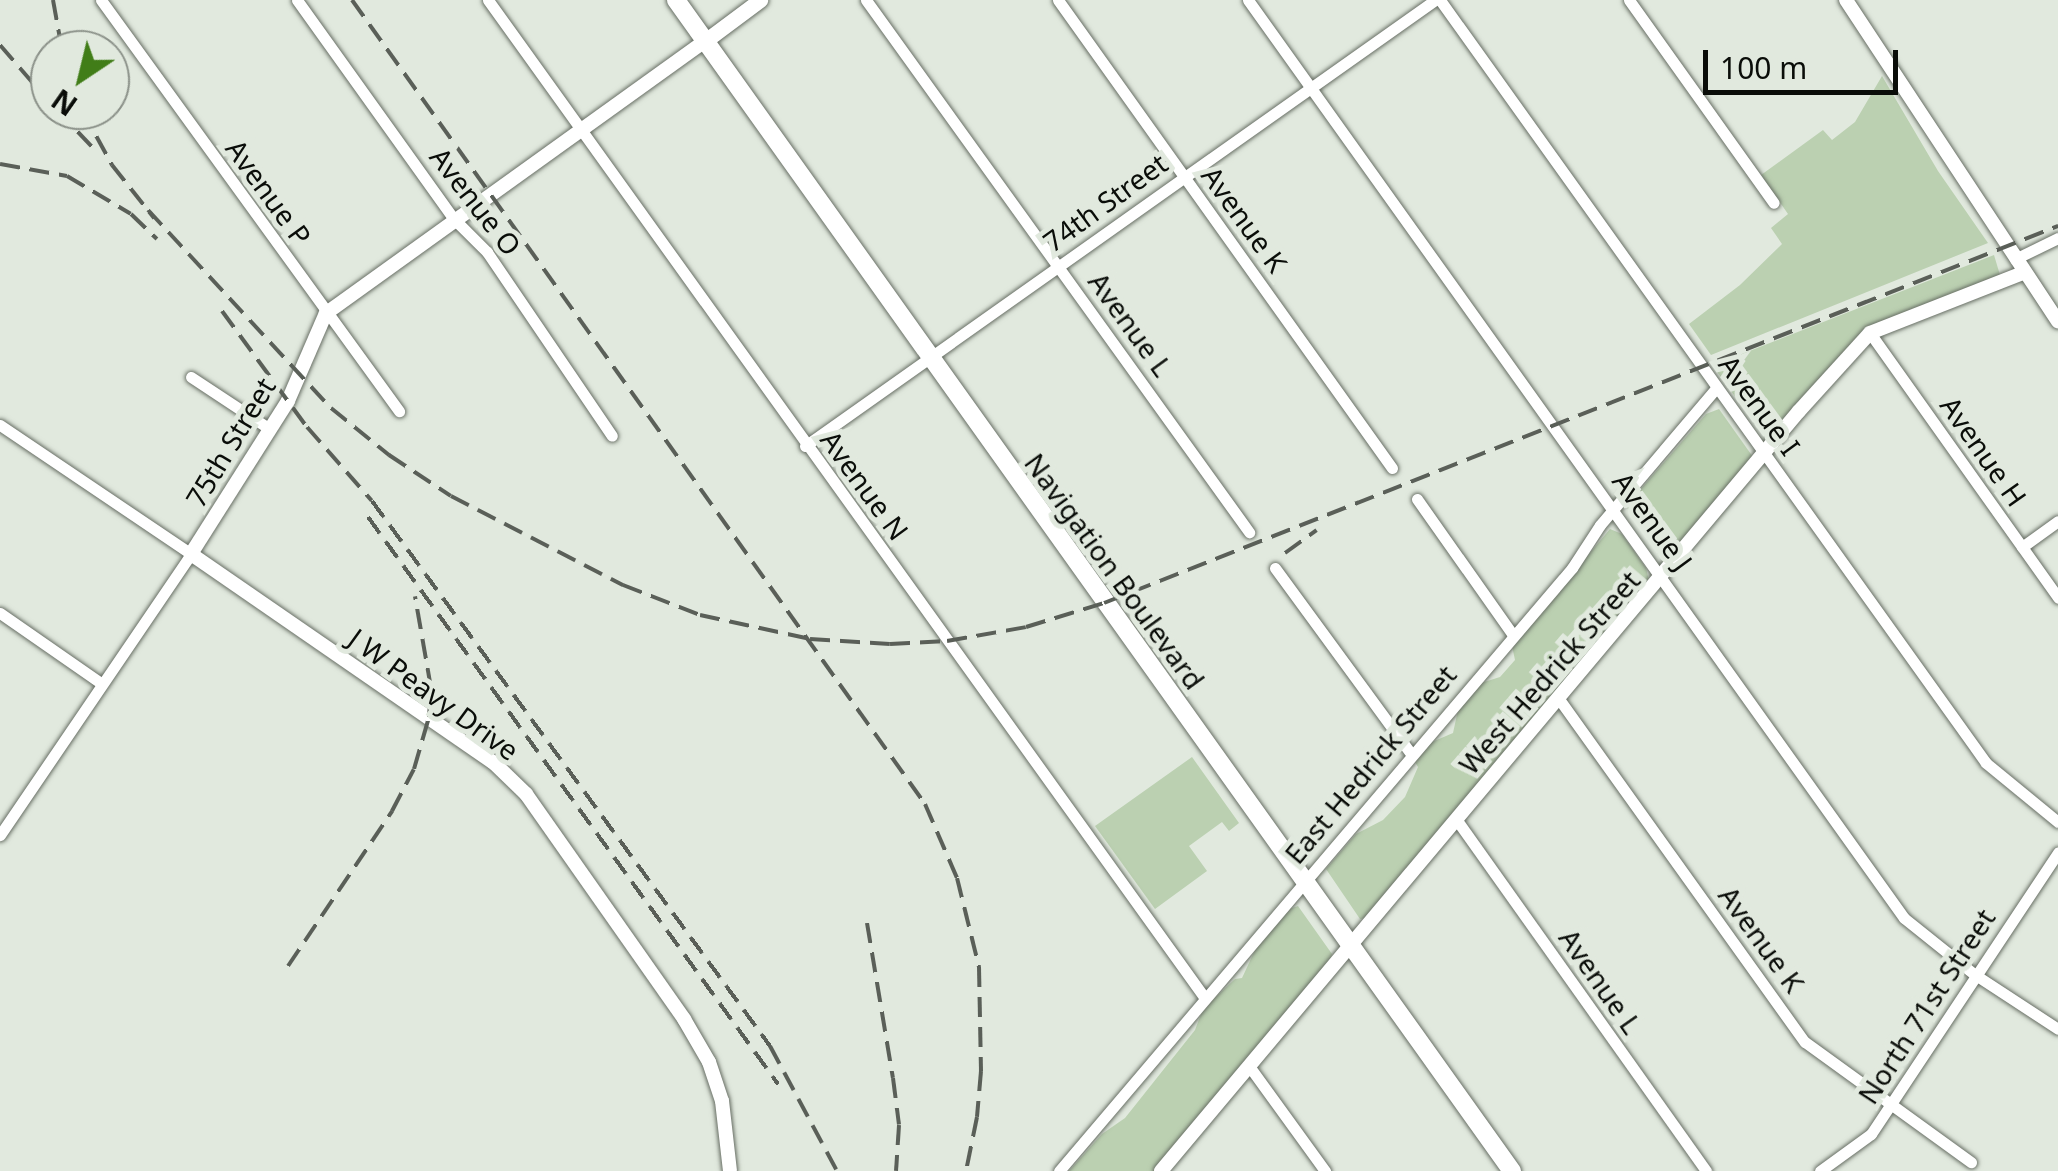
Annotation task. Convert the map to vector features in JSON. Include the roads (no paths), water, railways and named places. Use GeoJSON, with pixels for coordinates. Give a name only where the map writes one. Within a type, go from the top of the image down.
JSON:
{"type":"FeatureCollection","features":[{"type":"Feature","properties":{"kind":"main road","name":"Navigation Boulevard"},"geometry":{"type":"LineString","coordinates":[[676,0],[1512,1171]]}},
{"type":"Feature","properties":{"kind":"main road"},"geometry":{"type":"LineString","coordinates":[[705,40],[760,0]]}},
{"type":"Feature","properties":{"kind":"street","name":"Avenue P"},"geometry":{"type":"LineString","coordinates":[[100,0],[398,411]]}},
{"type":"Feature","properties":{"kind":"street","name":"Avenue O"},"geometry":{"type":"LineString","coordinates":[[297,0],[454,218],[486,252],[612,436]]}},
{"type":"Feature","properties":{"kind":"street","name":"Avenue N"},"geometry":{"type":"LineString","coordinates":[[488,0],[1205,998]]}},
{"type":"Feature","properties":{"kind":"street","name":"Avenue L"},"geometry":{"type":"LineString","coordinates":[[866,0],[1250,532]]}},
{"type":"Feature","properties":{"kind":"street","name":"Avenue K"},"geometry":{"type":"LineString","coordinates":[[1058,0],[1392,468]]}},
{"type":"Feature","properties":{"kind":"street","name":"Avenue J"},"geometry":{"type":"LineString","coordinates":[[1248,0],[1904,918],[1974,974],[2058,1029]]}},
{"type":"Feature","properties":{"kind":"street","name":"74th Street"},"geometry":{"type":"LineString","coordinates":[[806,446],[1437,0]]}},
{"type":"Feature","properties":{"kind":"street","name":"Avenue I"},"geometry":{"type":"LineString","coordinates":[[1437,0],[1986,763],[2058,822]]}},
{"type":"Feature","properties":{"kind":"street"},"geometry":{"type":"LineString","coordinates":[[1629,0],[1774,203]]}},
{"type":"Feature","properties":{"kind":"street"},"geometry":{"type":"LineString","coordinates":[[1846,0],[2058,321]]}},
{"type":"Feature","properties":{"kind":"street"},"geometry":{"type":"LineString","coordinates":[[326,313],[705,40]]}},
{"type":"Feature","properties":{"kind":"street","name":"West Hedrick Street"},"geometry":{"type":"LineString","coordinates":[[1161,1171],[1349,944],[1870,333],[2019,266],[2058,238]]}},
{"type":"Feature","properties":{"kind":"street","name":"75th Street"},"geometry":{"type":"LineString","coordinates":[[0,834],[191,554],[288,401],[326,313]]}},
{"type":"Feature","properties":{"kind":"street","name":"Avenue H"},"geometry":{"type":"LineString","coordinates":[[1870,333],[2058,598]]}},
{"type":"Feature","properties":{"kind":"street"},"geometry":{"type":"LineString","coordinates":[[191,378],[270,429]]}},
{"type":"Feature","properties":{"kind":"street","name":"East Hedrick Street"},"geometry":{"type":"LineString","coordinates":[[1059,1171],[1572,568],[1614,509],[1716,388]]}},
{"type":"Feature","properties":{"kind":"street","name":"J W Peavy Drive"},"geometry":{"type":"LineString","coordinates":[[2,430],[191,554],[493,762],[526,794],[684,1019],[708,1062],[722,1102],[730,1171]]}},
{"type":"Feature","properties":{"kind":"street"},"geometry":{"type":"LineString","coordinates":[[1417,499],[1513,635]]}},
{"type":"Feature","properties":{"kind":"street"},"geometry":{"type":"LineString","coordinates":[[2022,547],[2058,521]]}},
{"type":"Feature","properties":{"kind":"street"},"geometry":{"type":"LineString","coordinates":[[1275,568],[1412,754]]}},
{"type":"Feature","properties":{"kind":"street"},"geometry":{"type":"LineString","coordinates":[[0,614],[102,684]]}},
{"type":"Feature","properties":{"kind":"street","name":"Avenue K"},"geometry":{"type":"LineString","coordinates":[[1559,699],[1805,1042],[1971,1162]]}},
{"type":"Feature","properties":{"kind":"street","name":"Avenue L"},"geometry":{"type":"LineString","coordinates":[[1456,819],[1706,1171]]}},
{"type":"Feature","properties":{"kind":"street","name":"North 71st Street"},"geometry":{"type":"LineString","coordinates":[[1820,1171],[1871,1134],[2058,853]]}},
{"type":"Feature","properties":{"kind":"street"},"geometry":{"type":"LineString","coordinates":[[1249,1066],[1325,1171]]}},
{"type":"Feature","properties":{"kind":"railway"},"geometry":{"type":"LineString","coordinates":[[53,0],[58,30]]}},
{"type":"Feature","properties":{"kind":"railway"},"geometry":{"type":"LineString","coordinates":[[352,0],[925,804],[957,878],[979,967],[981,1071],[966,1171]]}},
{"type":"Feature","properties":{"kind":"railway"},"geometry":{"type":"LineString","coordinates":[[0,45],[30,80]]}},
{"type":"Feature","properties":{"kind":"railway"},"geometry":{"type":"LineString","coordinates":[[76,130],[93,148]]}},
{"type":"Feature","properties":{"kind":"railway"},"geometry":{"type":"LineString","coordinates":[[93,130],[112,165],[154,218]]}},
{"type":"Feature","properties":{"kind":"railway"},"geometry":{"type":"LineString","coordinates":[[0,164],[67,176],[131,214],[157,239]]}},
{"type":"Feature","properties":{"kind":"railway"},"geometry":{"type":"LineString","coordinates":[[148,210],[331,408],[389,455],[451,496],[623,585],[700,615],[810,639],[890,644],[947,641],[1026,627],[1104,603],[2058,226]]}},
{"type":"Feature","properties":{"kind":"railway"},"geometry":{"type":"LineString","coordinates":[[222,311],[307,427],[372,501],[770,1046],[837,1171]]}},
{"type":"Feature","properties":{"kind":"railway"},"geometry":{"type":"LineString","coordinates":[[368,517],[778,1084]]}},
{"type":"Feature","properties":{"kind":"railway"},"geometry":{"type":"LineString","coordinates":[[1285,553],[1317,530]]}},
{"type":"Feature","properties":{"kind":"railway"},"geometry":{"type":"LineString","coordinates":[[288,966],[392,811],[414,769],[429,717],[431,688],[415,596]]}},
{"type":"Feature","properties":{"kind":"railway"},"geometry":{"type":"LineString","coordinates":[[867,923],[899,1125],[896,1171]]}}]}
